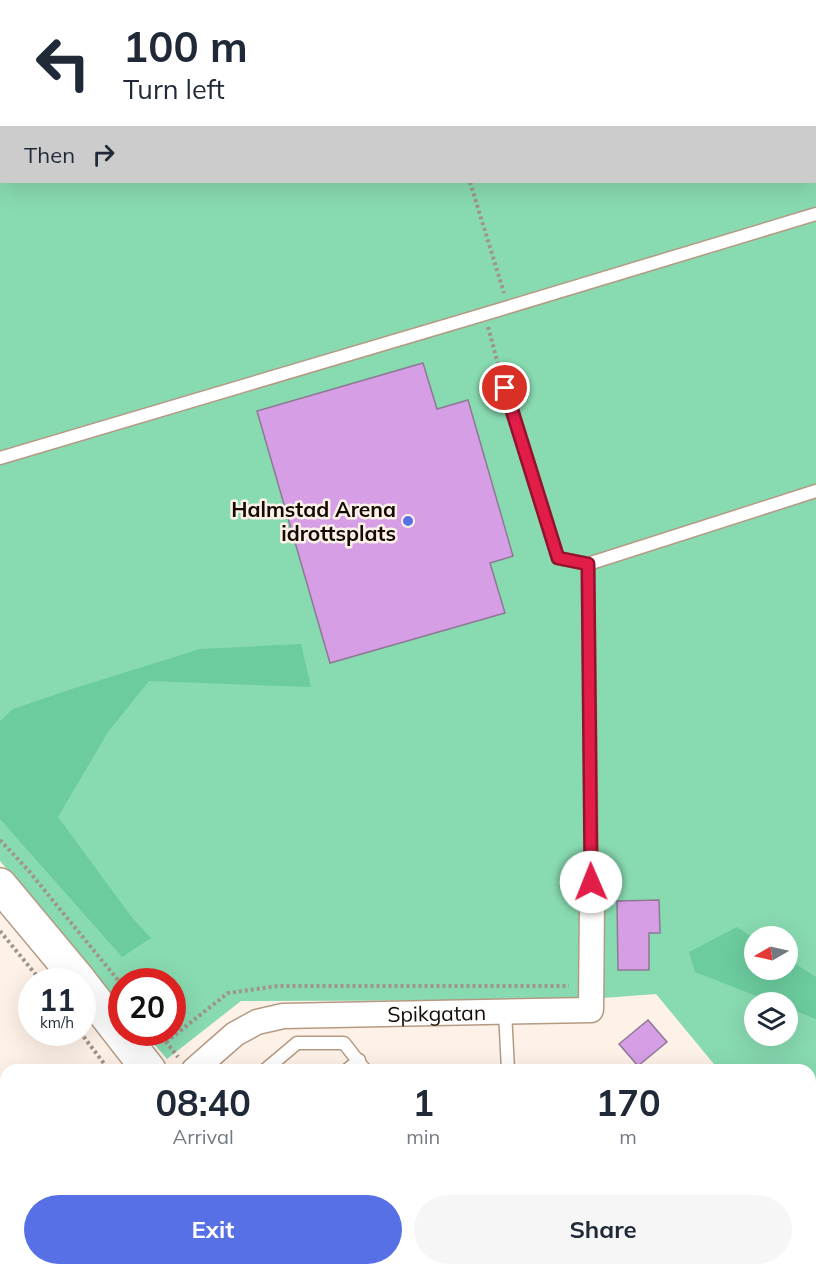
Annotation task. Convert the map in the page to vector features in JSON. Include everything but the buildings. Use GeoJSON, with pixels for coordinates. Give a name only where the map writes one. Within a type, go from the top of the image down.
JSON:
{"type":"FeatureCollection","features":[{"type":"Feature","properties":{"kind":"street"},"geometry":{"type":"LineString","coordinates":[[0,885],[69,968]]}},
{"type":"Feature","properties":{"kind":"street","name":"Spikgatan"},"geometry":{"type":"LineString","coordinates":[[189,1064],[257,1022],[284,1016],[591,1010],[592,904]]}},
{"type":"Feature","properties":{"kind":"street"},"geometry":{"type":"LineString","coordinates":[[96,1002],[144,1064]]}},
{"type":"Feature","properties":{"kind":"lane"},"geometry":{"type":"LineString","coordinates":[[0,458],[816,214]]}},
{"type":"Feature","properties":{"kind":"lane"},"geometry":{"type":"LineString","coordinates":[[505,388],[558,558],[588,564],[816,491]]}},
{"type":"Feature","properties":{"kind":"lane"},"geometry":{"type":"LineString","coordinates":[[588,564],[592,904]]}},
{"type":"Feature","properties":{"kind":"lane"},"geometry":{"type":"LineString","coordinates":[[505,1011],[508,1064]]}},
{"type":"Feature","properties":{"kind":"lane"},"geometry":{"type":"LineString","coordinates":[[272,1064],[297,1043],[344,1043],[361,1064]]}},
{"type":"Feature","properties":{"kind":"path"},"geometry":{"type":"LineString","coordinates":[[470,183],[508,307]]}},
{"type":"Feature","properties":{"kind":"path"},"geometry":{"type":"LineString","coordinates":[[485,314],[505,388]]}},
{"type":"Feature","properties":{"kind":"path"},"geometry":{"type":"LineString","coordinates":[[0,840],[28,870],[108,968]]}},
{"type":"Feature","properties":{"kind":"path"},"geometry":{"type":"LineString","coordinates":[[0,931],[30,968]]}},
{"type":"Feature","properties":{"kind":"path"},"geometry":{"type":"LineString","coordinates":[[91,1046],[104,1064]]}},
{"type":"Feature","properties":{"kind":"path"},"geometry":{"type":"LineString","coordinates":[[170,1046],[186,1064]]}},
{"type":"Feature","properties":{"kind":"green space","name":"Halmstad Arena idrottsplats"},"geometry":{"type":"Polygon","coordinates":[[[0,183],[816,183],[816,1064],[714,1064],[656,994],[576,1000],[241,1001],[186,1044],[186,968],[108,968],[108,990],[96,975],[96,968],[90,968],[0,861],[0,183]]]}},
{"type":"Feature","properties":{"kind":"green space"},"geometry":{"type":"Polygon","coordinates":[[[301,644],[311,687],[149,681],[108,732],[58,817],[133,919],[151,938],[122,957],[0,819],[0,721],[13,709],[200,649],[301,644]]]}},
{"type":"Feature","properties":{"kind":"green space"},"geometry":{"type":"Polygon","coordinates":[[[737,927],[744,932],[744,980],[798,980],[798,965],[816,977],[816,1019],[798,1012],[798,992],[746,992],[695,972],[689,952],[737,927]]]}},
{"type":"Feature","properties":{"kind":"green space","name":"Halmstad Arena idrottsplats"},"geometry":{"type":"Polygon","coordinates":[[[156,1046],[184,1046],[167,1059],[156,1046]]]}},
{"type":"Feature","properties":{"kind":"place","name":"Halmstad Arena idrottsplats"},"geometry":{"type":"Point","coordinates":[408,521]}},
{"type":"Feature","properties":{"kind":"route"},"geometry":{"type":"LineString","coordinates":[[505,388],[558,558],[588,564],[591,882]]}}]}
